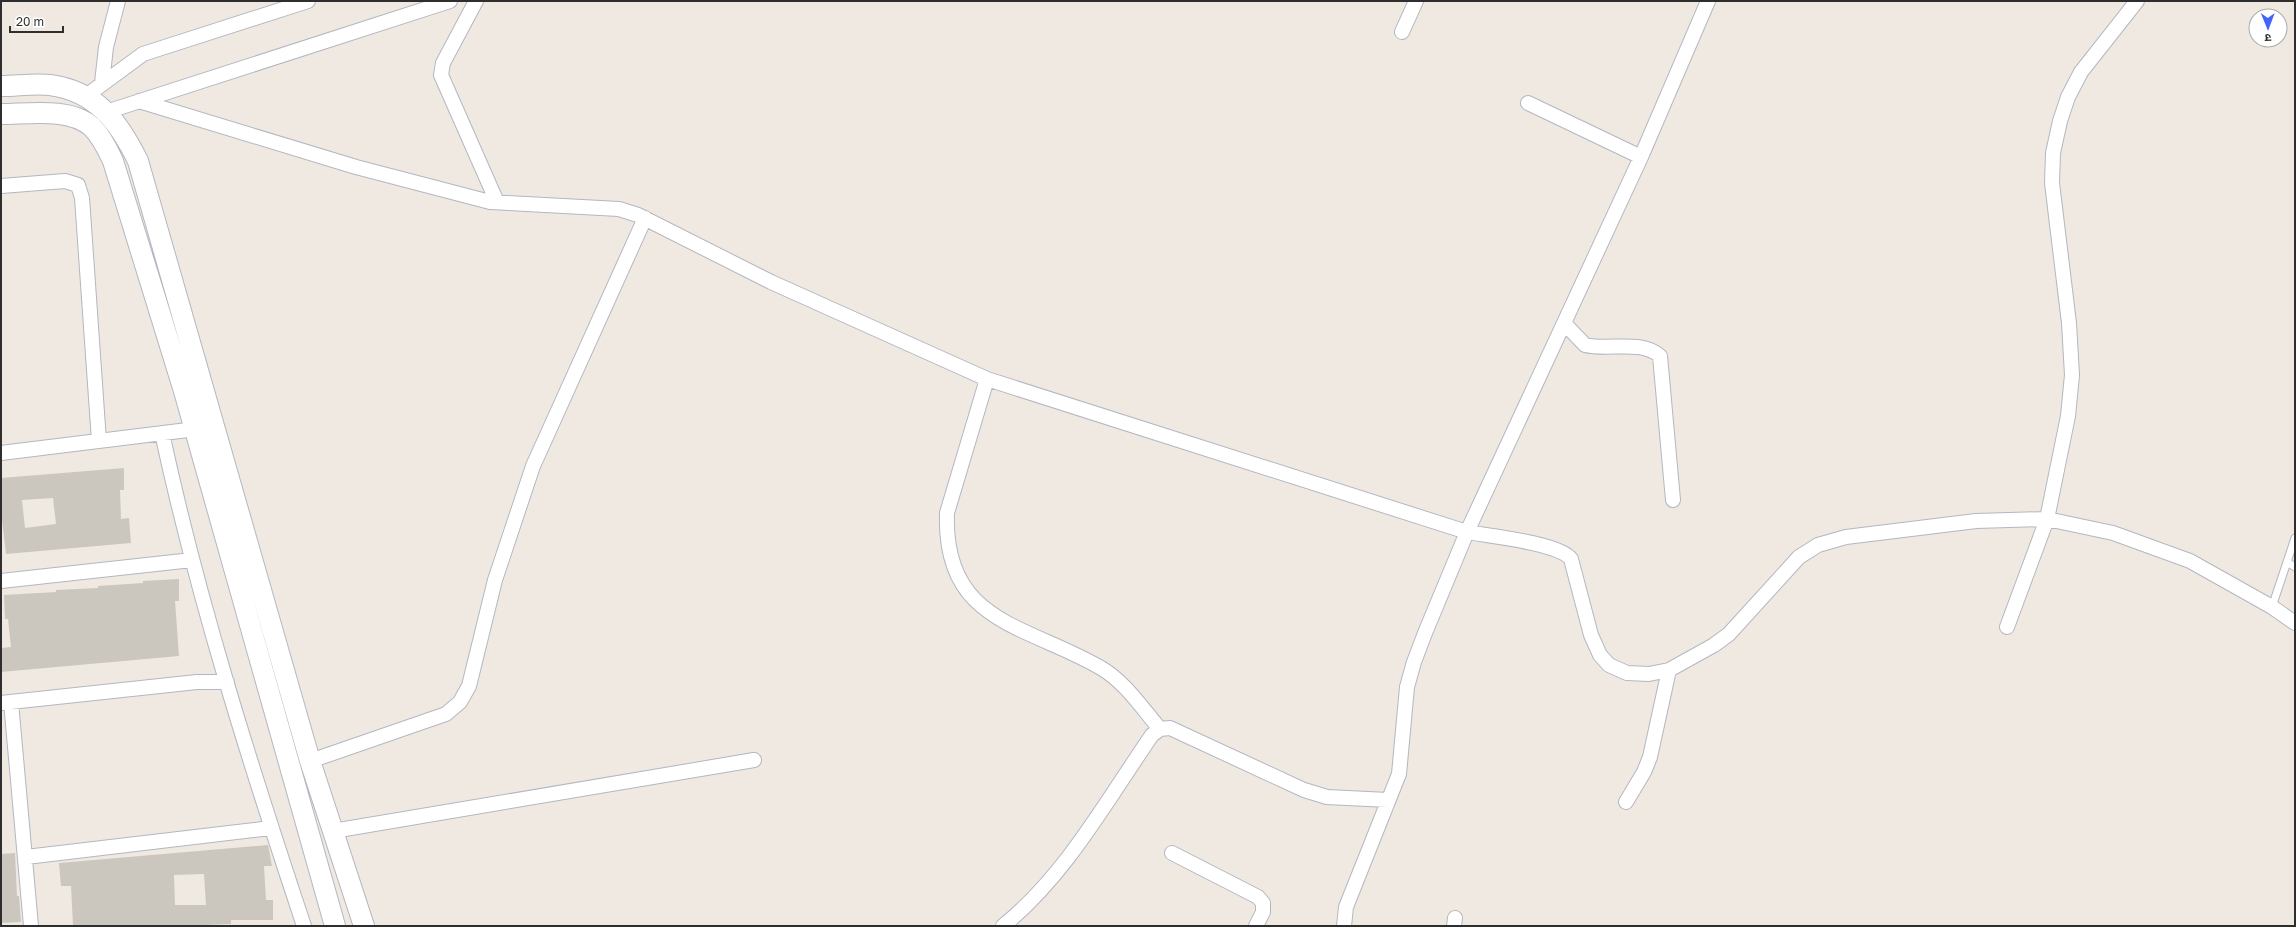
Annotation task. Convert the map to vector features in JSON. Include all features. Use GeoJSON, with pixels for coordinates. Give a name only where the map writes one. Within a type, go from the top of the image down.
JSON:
{"type":"FeatureCollection","features":[{"type":"Feature","properties":{"kind":"street"},"geometry":{"type":"LineString","coordinates":[[102,83],[106,47],[118,1]]}},
{"type":"Feature","properties":{"kind":"street"},"geometry":{"type":"LineString","coordinates":[[86,96],[143,54],[308,1]]}},
{"type":"Feature","properties":{"kind":"street"},"geometry":{"type":"LineString","coordinates":[[106,112],[450,1]]}},
{"type":"Feature","properties":{"kind":"street"},"geometry":{"type":"LineString","coordinates":[[476,1],[443,62],[441,75],[497,202]]}},
{"type":"Feature","properties":{"kind":"street"},"geometry":{"type":"LineString","coordinates":[[1402,32],[1416,1]]}},
{"type":"Feature","properties":{"kind":"street"},"geometry":{"type":"LineString","coordinates":[[1344,926],[1346,907],[1399,774],[1406,693],[1414,662],[1467,532],[1641,157],[1708,1]]}},
{"type":"Feature","properties":{"kind":"street"},"geometry":{"type":"LineString","coordinates":[[2007,627],[2047,519],[2068,416],[2072,375],[2069,322],[2052,183],[2053,153],[2062,115],[2081,72],[2137,1]]}},
{"type":"Feature","properties":{"kind":"street"},"geometry":{"type":"LineString","coordinates":[[1,86],[50,85],[86,96],[113,118],[127,138],[138,161],[205,428],[335,926]]}},
{"type":"Feature","properties":{"kind":"street"},"geometry":{"type":"LineString","coordinates":[[139,101],[364,169],[497,202],[619,209],[645,218],[771,282],[987,380],[1467,532],[1548,547],[1563,552],[1571,559],[1592,634],[1600,655],[1609,665],[1627,674],[1649,674],[1669,670],[1714,645],[1729,634],[1799,557],[1818,545],[1846,537],[1976,521],[2047,519],[2113,533],[2190,561],[2272,607],[2295,624]]}},
{"type":"Feature","properties":{"kind":"street"},"geometry":{"type":"LineString","coordinates":[[1528,103],[1641,157]]}},
{"type":"Feature","properties":{"kind":"street"},"geometry":{"type":"LineString","coordinates":[[1,114],[46,114],[68,116],[85,122],[93,128],[114,161],[205,428],[310,761],[364,926]]}},
{"type":"Feature","properties":{"kind":"street"},"geometry":{"type":"LineString","coordinates":[[1,186],[65,181],[78,185],[82,198],[99,441]]}},
{"type":"Feature","properties":{"kind":"street"},"geometry":{"type":"LineString","coordinates":[[310,761],[446,714],[460,702],[469,686],[495,580],[533,466],[645,218]]}},
{"type":"Feature","properties":{"kind":"street"},"geometry":{"type":"LineString","coordinates":[[1564,323],[1585,345],[1608,348],[1641,347],[1653,350],[1660,356],[1673,500]]}},
{"type":"Feature","properties":{"kind":"street"},"geometry":{"type":"LineString","coordinates":[[987,380],[947,513],[946,534],[949,556],[955,571],[963,587],[974,600],[989,612],[1020,630],[1092,663],[1118,680],[1160,729]]}},
{"type":"Feature","properties":{"kind":"street"},"geometry":{"type":"LineString","coordinates":[[1,453],[205,428]]}},
{"type":"Feature","properties":{"kind":"street"},"geometry":{"type":"LineString","coordinates":[[162,433],[192,560],[227,682],[271,828],[304,926]]}},
{"type":"Feature","properties":{"kind":"street"},"geometry":{"type":"LineString","coordinates":[[1,582],[192,560]]}},
{"type":"Feature","properties":{"kind":"street"},"geometry":{"type":"LineString","coordinates":[[1626,802],[1644,772],[1650,757],[1669,670]]}},
{"type":"Feature","properties":{"kind":"street"},"geometry":{"type":"LineString","coordinates":[[31,926],[26,857],[6,702],[197,682],[227,682]]}},
{"type":"Feature","properties":{"kind":"street"},"geometry":{"type":"LineString","coordinates":[[1003,926],[1044,888],[1081,839],[1152,735],[1160,729],[1170,728],[1304,790],[1327,797],[1388,800]]}},
{"type":"Feature","properties":{"kind":"street"},"geometry":{"type":"LineString","coordinates":[[333,831],[754,760]]}},
{"type":"Feature","properties":{"kind":"street"},"geometry":{"type":"LineString","coordinates":[[26,857],[271,828]]}},
{"type":"Feature","properties":{"kind":"street"},"geometry":{"type":"LineString","coordinates":[[1172,853],[1258,897],[1263,903],[1264,912],[1256,926]]}},
{"type":"Feature","properties":{"kind":"lane"},"geometry":{"type":"LineString","coordinates":[[2272,607],[2295,538]]}},
{"type":"Feature","properties":{"kind":"lane"},"geometry":{"type":"LineString","coordinates":[[2287,562],[2295,567]]}},
{"type":"Feature","properties":{"kind":"building"},"geometry":{"type":"Polygon","coordinates":[[[124,468],[124,490],[120,490],[121,519],[129,518],[131,543],[6,554],[1,511],[1,478],[124,468]],[[53,498],[22,500],[25,528],[56,524],[53,498]]]}},
{"type":"Feature","properties":{"kind":"building"},"geometry":{"type":"Polygon","coordinates":[[[179,579],[179,601],[175,601],[179,656],[1,672],[1,648],[11,647],[8,619],[5,619],[4,595],[56,592],[56,590],[98,588],[98,586],[143,583],[143,581],[179,579]]]}},
{"type":"Feature","properties":{"kind":"building"},"geometry":{"type":"Polygon","coordinates":[[[268,845],[272,866],[264,866],[266,900],[273,900],[273,920],[231,920],[231,924],[182,926],[73,926],[71,886],[61,886],[59,863],[268,845]],[[204,874],[174,875],[175,905],[206,905],[204,874]]]}},
{"type":"Feature","properties":{"kind":"building"},"geometry":{"type":"Polygon","coordinates":[[[15,853],[17,896],[19,896],[21,922],[1,923],[1,854],[15,853]]]}}]}
